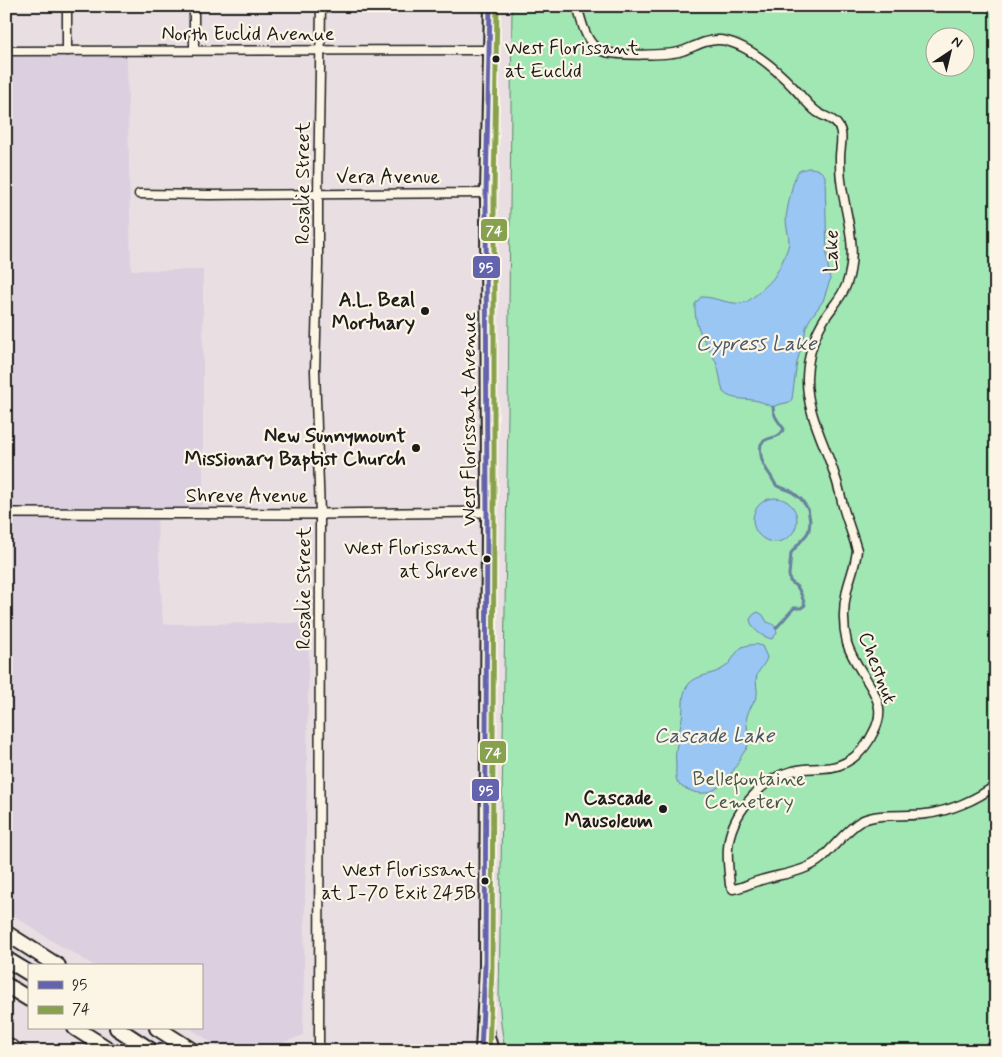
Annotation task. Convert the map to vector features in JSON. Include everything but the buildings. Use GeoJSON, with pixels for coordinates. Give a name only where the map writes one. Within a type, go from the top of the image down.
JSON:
{"type":"FeatureCollection","features":[{"type":"Feature","properties":{"kind":"highway"},"geometry":{"type":"LineString","coordinates":[[6,933],[55,964]]}},
{"type":"Feature","properties":{"kind":"highway"},"geometry":{"type":"LineString","coordinates":[[6,959],[28,972]]}},
{"type":"Feature","properties":{"kind":"highway"},"geometry":{"type":"LineString","coordinates":[[6,984],[28,998]]}},
{"type":"Feature","properties":{"kind":"highway"},"geometry":{"type":"LineString","coordinates":[[78,1030],[111,1051]]}},
{"type":"Feature","properties":{"kind":"highway"},"geometry":{"type":"LineString","coordinates":[[120,1030],[152,1051]]}},
{"type":"Feature","properties":{"kind":"highway"},"geometry":{"type":"LineString","coordinates":[[160,1030],[193,1051]]}},
{"type":"Feature","properties":{"kind":"main road","name":"West Florissant Avenue"},"geometry":{"type":"LineString","coordinates":[[481,1051],[485,957],[486,193],[490,6]]}},
{"type":"Feature","properties":{"kind":"main road","name":"West Florissant Avenue"},"geometry":{"type":"LineString","coordinates":[[483,1013],[493,1051]]}},
{"type":"Feature","properties":{"kind":"street"},"geometry":{"type":"LineString","coordinates":[[67,6],[67,51]]}},
{"type":"Feature","properties":{"kind":"street"},"geometry":{"type":"LineString","coordinates":[[194,6],[194,50]]}},
{"type":"Feature","properties":{"kind":"street","name":"Rosalie Street"},"geometry":{"type":"LineString","coordinates":[[318,1051],[320,514],[315,371],[321,6]]}},
{"type":"Feature","properties":{"kind":"street","name":"Lake"},"geometry":{"type":"LineString","coordinates":[[577,6],[591,43],[597,49],[608,53],[655,54],[681,52],[702,43],[718,40],[733,43],[754,54],[773,68],[818,113],[835,122],[840,128],[842,135],[840,156],[841,180],[851,230],[852,246],[848,282],[814,339],[807,378],[808,398],[813,416],[836,478],[857,550]]}},
{"type":"Feature","properties":{"kind":"street","name":"North Euclid Avenue"},"geometry":{"type":"LineString","coordinates":[[6,51],[489,50]]}},
{"type":"Feature","properties":{"kind":"street","name":"Vera Avenue"},"geometry":{"type":"LineString","coordinates":[[139,194],[486,193]]}},
{"type":"Feature","properties":{"kind":"street","name":"Shreve Avenue"},"geometry":{"type":"LineString","coordinates":[[6,513],[320,514],[487,512]]}},
{"type":"Feature","properties":{"kind":"street","name":"Chestnut"},"geometry":{"type":"LineString","coordinates":[[857,550],[857,558],[847,591],[844,628],[848,645],[855,661],[875,694],[879,708],[879,719],[873,733],[854,758],[840,765],[791,771],[774,778],[758,790],[738,814],[730,832],[728,847],[730,886],[733,889],[738,889],[760,880],[809,867],[821,860],[848,832],[861,822],[873,817],[926,814],[949,809],[976,798],[996,785]]}},
{"type":"Feature","properties":{"kind":"street"},"geometry":{"type":"LineString","coordinates":[[6,1042],[21,1050]]}},
{"type":"Feature","properties":{"kind":"shaded area"},"geometry":{"type":"Polygon","coordinates":[[[127,56],[131,270],[203,270],[203,505],[157,521],[163,624],[309,623],[303,1035],[263,1051],[224,1051],[193,1030],[202,1030],[202,964],[92,964],[44,936],[6,910],[6,57],[127,56]]]}},
{"type":"Feature","properties":{"kind":"green space","name":"Bellefontaine Cemetery"},"geometry":{"type":"Polygon","coordinates":[[[512,6],[996,6],[996,1051],[505,1051],[499,998],[512,6]]]}},
{"type":"Feature","properties":{"kind":"water","name":"Cypress Lake"},"geometry":{"type":"Polygon","coordinates":[[[808,168],[818,170],[825,176],[827,258],[830,280],[823,301],[806,327],[797,362],[792,399],[790,402],[773,407],[758,401],[731,397],[723,392],[716,362],[701,335],[696,321],[695,304],[701,297],[735,303],[746,302],[772,279],[781,265],[789,245],[786,219],[794,179],[798,172],[808,168]]]}},
{"type":"Feature","properties":{"kind":"water"},"geometry":{"type":"Polygon","coordinates":[[[775,498],[787,502],[793,508],[797,520],[793,532],[787,538],[775,542],[763,538],[757,532],[753,520],[757,508],[763,502],[775,498]]]}},
{"type":"Feature","properties":{"kind":"water"},"geometry":{"type":"Polygon","coordinates":[[[758,612],[763,615],[767,622],[775,627],[777,633],[772,639],[764,636],[752,626],[750,619],[758,612]]]}},
{"type":"Feature","properties":{"kind":"water","name":"Cascade Lake"},"geometry":{"type":"Polygon","coordinates":[[[756,644],[762,646],[767,657],[757,676],[757,695],[747,716],[749,741],[747,748],[728,778],[714,790],[707,793],[698,793],[684,788],[676,779],[676,755],[684,696],[688,685],[695,679],[725,667],[742,647],[756,644]]]}},
{"type":"Feature","properties":{"kind":"waterway"},"geometry":{"type":"LineString","coordinates":[[773,407],[775,416],[784,429],[776,437],[763,441],[761,444],[762,460],[777,486],[791,491],[801,499],[808,509],[810,521],[807,534],[791,553],[789,575],[790,581],[798,588],[805,605],[801,608],[794,608],[776,628]]}},
{"type":"Feature","properties":{"kind":"transit line","name":"95"},"geometry":{"type":"LineString","coordinates":[[481,1051],[485,966],[486,193],[490,6]]}},
{"type":"Feature","properties":{"kind":"transit line","name":"74"},"geometry":{"type":"LineString","coordinates":[[489,1051],[492,966],[494,193],[497,6]]}},
{"type":"Feature","properties":{"kind":"place","name":"West Florissant at Euclid"},"geometry":{"type":"Point","coordinates":[496,59]}},
{"type":"Feature","properties":{"kind":"place","name":"A.L. Beal Mortuary"},"geometry":{"type":"Point","coordinates":[425,311]}},
{"type":"Feature","properties":{"kind":"place","name":"New Sunnymount Missionary Baptist Church"},"geometry":{"type":"Point","coordinates":[416,448]}},
{"type":"Feature","properties":{"kind":"place","name":"West Florissant at Shreve"},"geometry":{"type":"Point","coordinates":[487,559]}},
{"type":"Feature","properties":{"kind":"place","name":"Cascade Mausoleum"},"geometry":{"type":"Point","coordinates":[663,809]}},
{"type":"Feature","properties":{"kind":"place","name":"West Florissant at I-70 Exit 245B"},"geometry":{"type":"Point","coordinates":[485,881]}}]}
